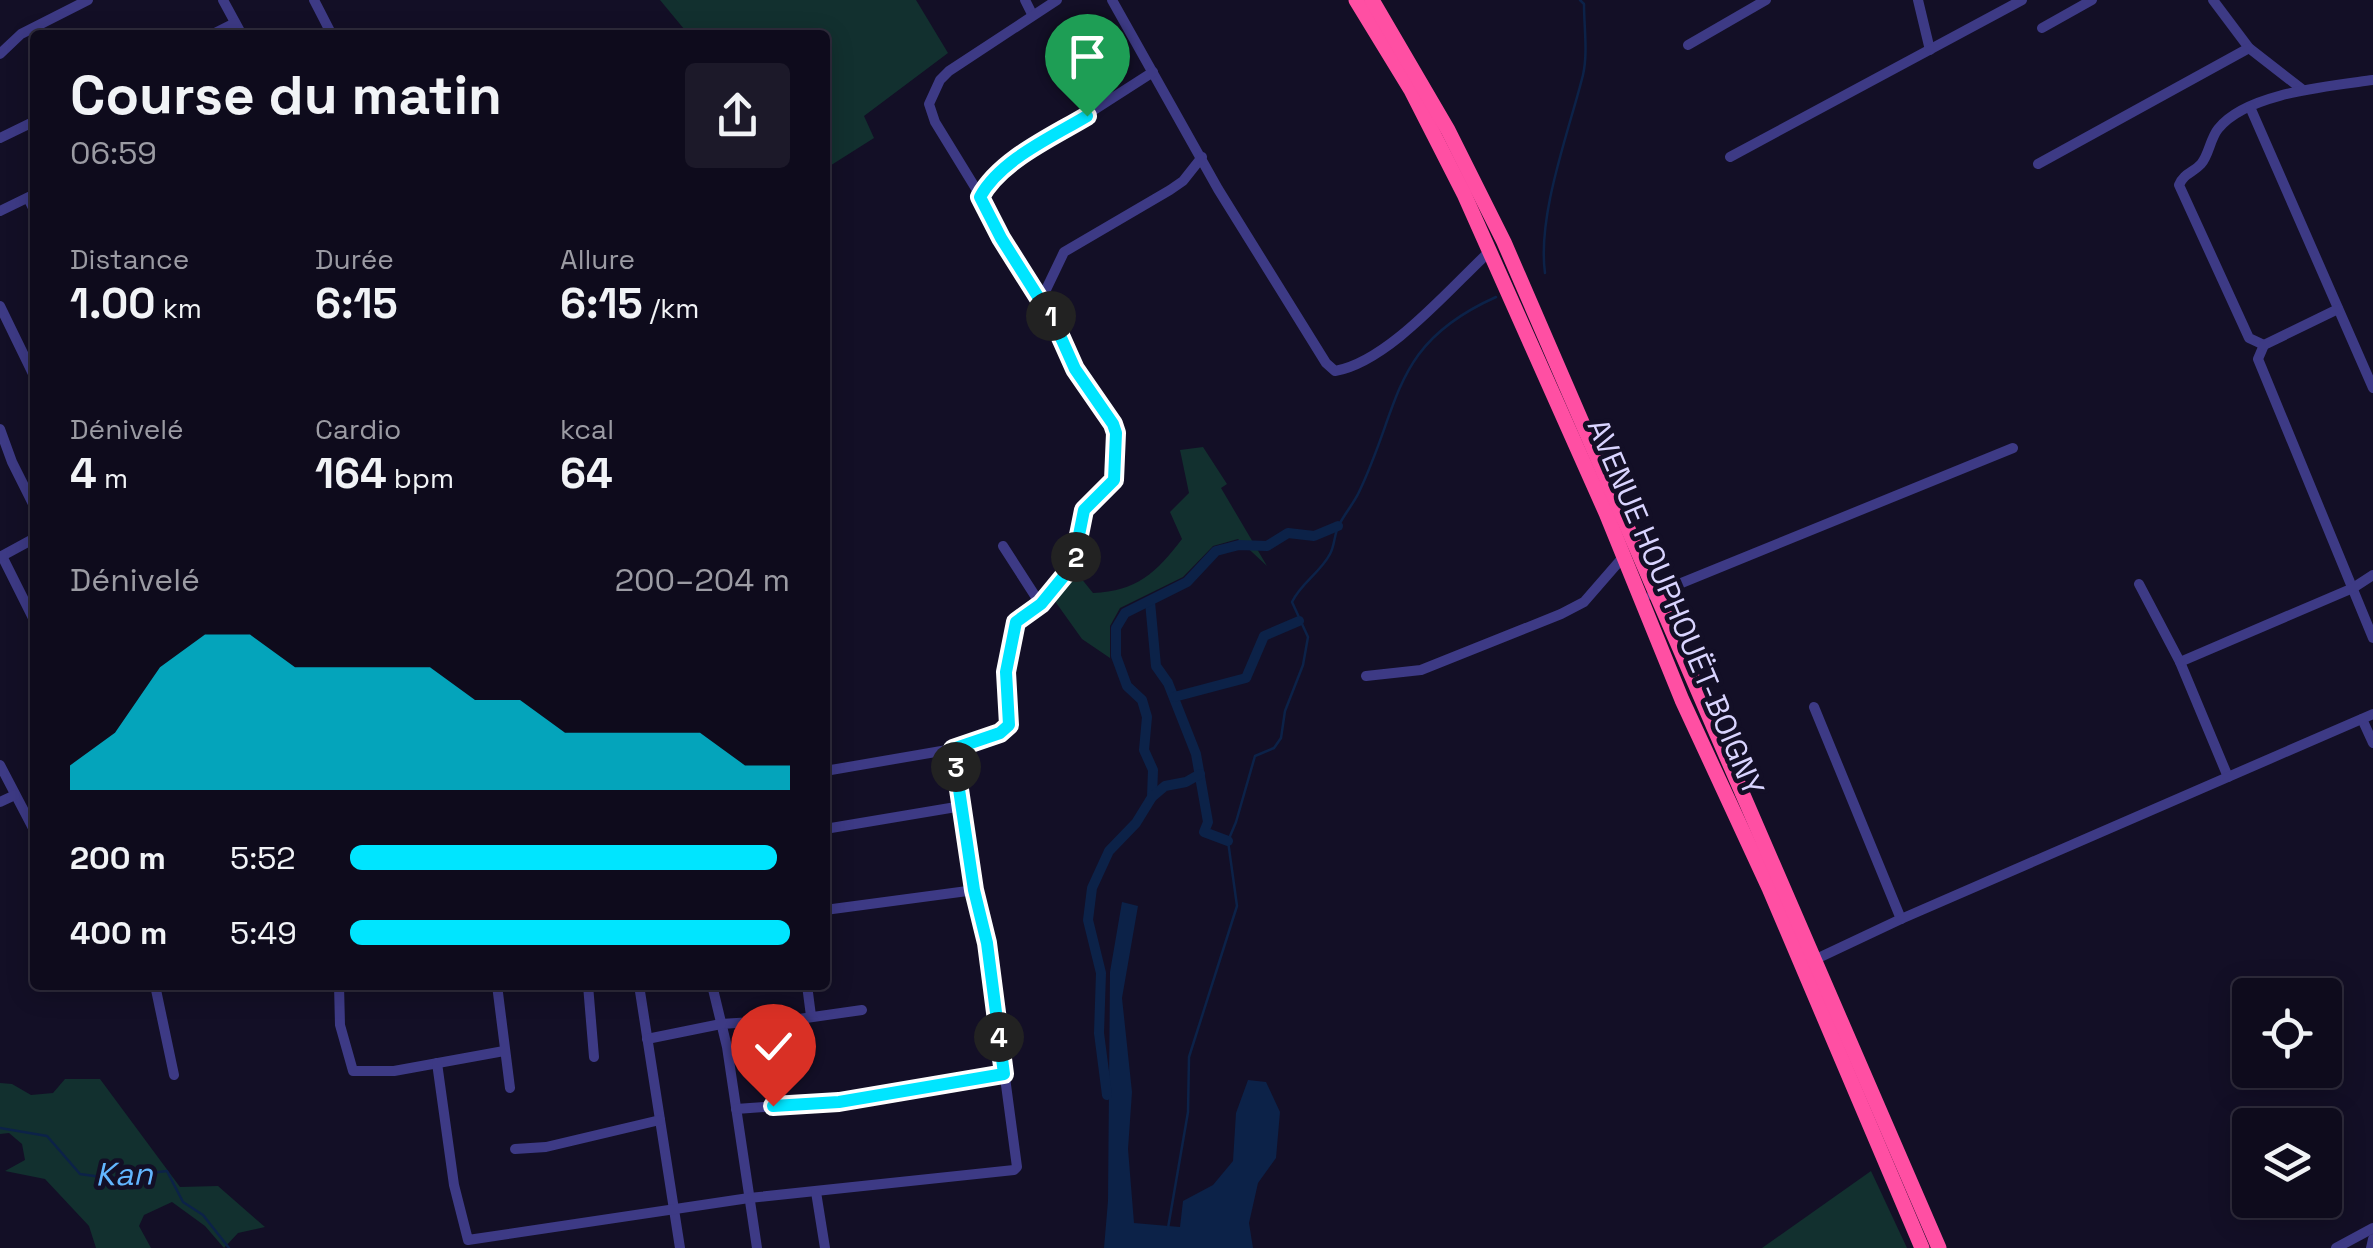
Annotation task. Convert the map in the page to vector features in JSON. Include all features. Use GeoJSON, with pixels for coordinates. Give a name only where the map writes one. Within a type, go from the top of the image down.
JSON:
{"type":"FeatureCollection","features":[{"type":"Feature","properties":{"kind":"highway","name":"AVENUE HOUPHOUËT-BOIGNY"},"geometry":{"type":"LineString","coordinates":[[1356,0],[1436,136],[1624,556],[1650,596],[1682,700],[1769,888],[1922,1248]]}},
{"type":"Feature","properties":{"kind":"highway","name":"AVENUE HOUPHOUËT-BOIGNY"},"geometry":{"type":"LineString","coordinates":[[1372,0],[1478,186],[1650,596],[1702,706],[1938,1248]]}},
{"type":"Feature","properties":{"kind":"street"},"geometry":{"type":"LineString","coordinates":[[0,54],[20,34],[88,0]]}},
{"type":"Feature","properties":{"kind":"street"},"geometry":{"type":"LineString","coordinates":[[223,0],[240,30]]}},
{"type":"Feature","properties":{"kind":"street"},"geometry":{"type":"LineString","coordinates":[[314,0],[329,30]]}},
{"type":"Feature","properties":{"kind":"street"},"geometry":{"type":"LineString","coordinates":[[1025,0],[1032,14]]}},
{"type":"Feature","properties":{"kind":"street"},"geometry":{"type":"LineString","coordinates":[[830,770],[953,749],[1007,728],[1010,719],[1006,672],[1016,622],[1041,604],[1073,565],[1087,504],[1110,486],[1116,472],[1113,424],[1075,369],[1069,349],[1001,238],[928,104],[948,71],[1057,0]]}},
{"type":"Feature","properties":{"kind":"street"},"geometry":{"type":"LineString","coordinates":[[1112,0],[1264,268],[1335,371],[1382,352],[1490,251]]}},
{"type":"Feature","properties":{"kind":"street"},"geometry":{"type":"LineString","coordinates":[[1688,45],[1766,0]]}},
{"type":"Feature","properties":{"kind":"street"},"geometry":{"type":"LineString","coordinates":[[1918,0],[1930,50]]}},
{"type":"Feature","properties":{"kind":"street"},"geometry":{"type":"LineString","coordinates":[[1730,156],[2022,0]]}},
{"type":"Feature","properties":{"kind":"street"},"geometry":{"type":"LineString","coordinates":[[2042,28],[2092,0]]}},
{"type":"Feature","properties":{"kind":"street"},"geometry":{"type":"LineString","coordinates":[[2213,0],[2249,48],[2303,90]]}},
{"type":"Feature","properties":{"kind":"street"},"geometry":{"type":"LineString","coordinates":[[221,30],[236,23]]}},
{"type":"Feature","properties":{"kind":"street"},"geometry":{"type":"LineString","coordinates":[[2038,164],[2249,48]]}},
{"type":"Feature","properties":{"kind":"street"},"geometry":{"type":"LineString","coordinates":[[980,197],[1019,158],[1153,72]]}},
{"type":"Feature","properties":{"kind":"street"},"geometry":{"type":"LineString","coordinates":[[2264,345],[2248,338],[2180,185],[2183,176],[2204,160],[2223,123],[2263,100],[2373,80]]}},
{"type":"Feature","properties":{"kind":"street"},"geometry":{"type":"LineString","coordinates":[[2250,108],[2373,388]]}},
{"type":"Feature","properties":{"kind":"street"},"geometry":{"type":"LineString","coordinates":[[0,138],[30,123]]}},
{"type":"Feature","properties":{"kind":"street"},"geometry":{"type":"LineString","coordinates":[[1041,300],[1064,252],[1170,190],[1183,181],[1202,157]]}},
{"type":"Feature","properties":{"kind":"street"},"geometry":{"type":"LineString","coordinates":[[0,210],[30,197]]}},
{"type":"Feature","properties":{"kind":"street"},"geometry":{"type":"LineString","coordinates":[[0,306],[30,368]]}},
{"type":"Feature","properties":{"kind":"street"},"geometry":{"type":"LineString","coordinates":[[2338,310],[2264,345],[2258,360],[2373,638]]}},
{"type":"Feature","properties":{"kind":"street"},"geometry":{"type":"LineString","coordinates":[[0,429],[30,498]]}},
{"type":"Feature","properties":{"kind":"street"},"geometry":{"type":"LineString","coordinates":[[1650,596],[2012,448]]}},
{"type":"Feature","properties":{"kind":"street"},"geometry":{"type":"LineString","coordinates":[[30,541],[1,556],[30,612]]}},
{"type":"Feature","properties":{"kind":"street"},"geometry":{"type":"LineString","coordinates":[[1003,546],[1041,604]]}},
{"type":"Feature","properties":{"kind":"street"},"geometry":{"type":"LineString","coordinates":[[1366,676],[1421,670],[1560,614],[1584,602],[1624,556]]}},
{"type":"Feature","properties":{"kind":"street"},"geometry":{"type":"LineString","coordinates":[[2180,662],[2353,588],[2373,575]]}},
{"type":"Feature","properties":{"kind":"street"},"geometry":{"type":"LineString","coordinates":[[2139,584],[2180,662],[2228,777]]}},
{"type":"Feature","properties":{"kind":"street"},"geometry":{"type":"LineString","coordinates":[[1814,707],[1901,919]]}},
{"type":"Feature","properties":{"kind":"street"},"geometry":{"type":"LineString","coordinates":[[1814,960],[2367,716],[2373,742]]}},
{"type":"Feature","properties":{"kind":"street"},"geometry":{"type":"LineString","coordinates":[[436,1063],[454,1185],[468,1240],[750,1198],[1014,1170],[987,943],[974,890],[953,749]]}},
{"type":"Feature","properties":{"kind":"street"},"geometry":{"type":"LineString","coordinates":[[0,765],[30,822]]}},
{"type":"Feature","properties":{"kind":"street"},"geometry":{"type":"LineString","coordinates":[[0,802],[15,794]]}},
{"type":"Feature","properties":{"kind":"street"},"geometry":{"type":"LineString","coordinates":[[830,827],[962,806]]}},
{"type":"Feature","properties":{"kind":"street"},"geometry":{"type":"LineString","coordinates":[[830,909],[974,890]]}},
{"type":"Feature","properties":{"kind":"street"},"geometry":{"type":"LineString","coordinates":[[156,990],[174,1076]]}},
{"type":"Feature","properties":{"kind":"street"},"geometry":{"type":"LineString","coordinates":[[340,990],[340,1025],[353,1071],[394,1071],[504,1051]]}},
{"type":"Feature","properties":{"kind":"street"},"geometry":{"type":"LineString","coordinates":[[498,990],[510,1088]]}},
{"type":"Feature","properties":{"kind":"street"},"geometry":{"type":"LineString","coordinates":[[588,990],[594,1057]]}},
{"type":"Feature","properties":{"kind":"street"},"geometry":{"type":"LineString","coordinates":[[639,990],[680,1248]]}},
{"type":"Feature","properties":{"kind":"street"},"geometry":{"type":"LineString","coordinates":[[713,990],[757,1248]]}},
{"type":"Feature","properties":{"kind":"street"},"geometry":{"type":"LineString","coordinates":[[808,990],[811,1016]]}},
{"type":"Feature","properties":{"kind":"street"},"geometry":{"type":"LineString","coordinates":[[647,1039],[720,1024],[862,1010]]}},
{"type":"Feature","properties":{"kind":"street"},"geometry":{"type":"LineString","coordinates":[[736,1110],[839,1102],[1004,1074]]}},
{"type":"Feature","properties":{"kind":"street"},"geometry":{"type":"LineString","coordinates":[[516,1149],[546,1147],[660,1120]]}},
{"type":"Feature","properties":{"kind":"street"},"geometry":{"type":"LineString","coordinates":[[816,1192],[825,1248]]}},
{"type":"Feature","properties":{"kind":"street"},"geometry":{"type":"LineString","coordinates":[[2336,1248],[2373,1228]]}},
{"type":"Feature","properties":{"kind":"street"},"geometry":{"type":"LineString","coordinates":[[2372,1248],[2373,1238]]}},
{"type":"Feature","properties":{"kind":"green space"},"geometry":{"type":"Polygon","coordinates":[[[660,0],[916,0],[948,53],[864,116],[874,138],[830,166],[830,30],[685,30],[660,0]]]}},
{"type":"Feature","properties":{"kind":"green space"},"geometry":{"type":"Polygon","coordinates":[[[1203,447],[1227,484],[1221,488],[1267,566],[1238,539],[1213,546],[1183,577],[1120,608],[1110,626],[1110,658],[1082,639],[1052,597],[1076,572],[1093,593],[1108,592],[1134,584],[1163,561],[1182,539],[1170,512],[1189,493],[1180,450],[1203,447]]]}},
{"type":"Feature","properties":{"kind":"green space"},"geometry":{"type":"Polygon","coordinates":[[[65,1079],[100,1079],[180,1187],[218,1186],[265,1227],[238,1233],[224,1248],[205,1226],[172,1202],[144,1215],[139,1226],[151,1248],[96,1248],[89,1226],[45,1179],[5,1171],[25,1160],[22,1144],[9,1133],[0,1134],[0,1083],[12,1084],[31,1095],[53,1093],[65,1079]]]}},
{"type":"Feature","properties":{"kind":"green space"},"geometry":{"type":"Polygon","coordinates":[[[1871,1171],[1907,1248],[1762,1248],[1871,1171]]]}},
{"type":"Feature","properties":{"kind":"water"},"geometry":{"type":"Polygon","coordinates":[[[1122,902],[1138,906],[1122,998],[1132,1092],[1128,1149],[1134,1223],[1180,1227],[1183,1201],[1213,1185],[1233,1161],[1236,1113],[1248,1080],[1266,1082],[1280,1112],[1276,1158],[1258,1183],[1249,1223],[1253,1248],[1104,1248],[1110,972],[1122,902]]]}},
{"type":"Feature","properties":{"kind":"waterway"},"geometry":{"type":"LineString","coordinates":[[1545,273],[1550,200],[1584,67],[1584,4],[1580,0]]}},
{"type":"Feature","properties":{"kind":"waterway"},"geometry":{"type":"LineString","coordinates":[[1168,1228],[1188,1112],[1189,1057],[1237,906],[1228,841],[1255,756],[1274,748],[1281,738],[1285,711],[1303,665],[1308,637],[1292,602],[1330,554],[1337,528],[1359,492],[1404,378],[1418,356],[1436,335],[1462,315],[1496,297]]}},
{"type":"Feature","properties":{"kind":"waterway"},"geometry":{"type":"LineString","coordinates":[[1152,797],[1153,770],[1144,750],[1147,717],[1142,700],[1127,686],[1116,656],[1116,628],[1125,613],[1187,582],[1216,551],[1239,545],[1267,546],[1288,533],[1314,536],[1338,526]]}},
{"type":"Feature","properties":{"kind":"waterway"},"geometry":{"type":"LineString","coordinates":[[1150,602],[1156,666],[1168,683],[1196,754],[1208,822],[1204,832],[1228,841]]}},
{"type":"Feature","properties":{"kind":"waterway"},"geometry":{"type":"LineString","coordinates":[[1174,697],[1246,678],[1264,636],[1299,621]]}},
{"type":"Feature","properties":{"kind":"waterway"},"geometry":{"type":"LineString","coordinates":[[1107,1095],[1099,1033],[1101,973],[1088,920],[1092,888],[1109,851],[1136,823],[1152,797],[1165,786],[1186,782],[1200,774]]}},
{"type":"Feature","properties":{"kind":"waterway","name":"Kan"},"geometry":{"type":"LineString","coordinates":[[0,1128],[47,1136],[80,1174],[108,1178],[167,1171],[183,1202],[203,1215],[229,1248]]}},
{"type":"Feature","properties":{"kind":"route"},"geometry":{"type":"LineString","coordinates":[[773,1106],[839,1102],[1004,1074],[987,943],[974,890],[953,749],[1000,733],[1009,725],[1006,672],[1016,622],[1041,604],[1073,565],[1084,510],[1114,480],[1116,433],[1075,369],[1069,349],[980,197],[1019,158],[1087,116]]}}]}
